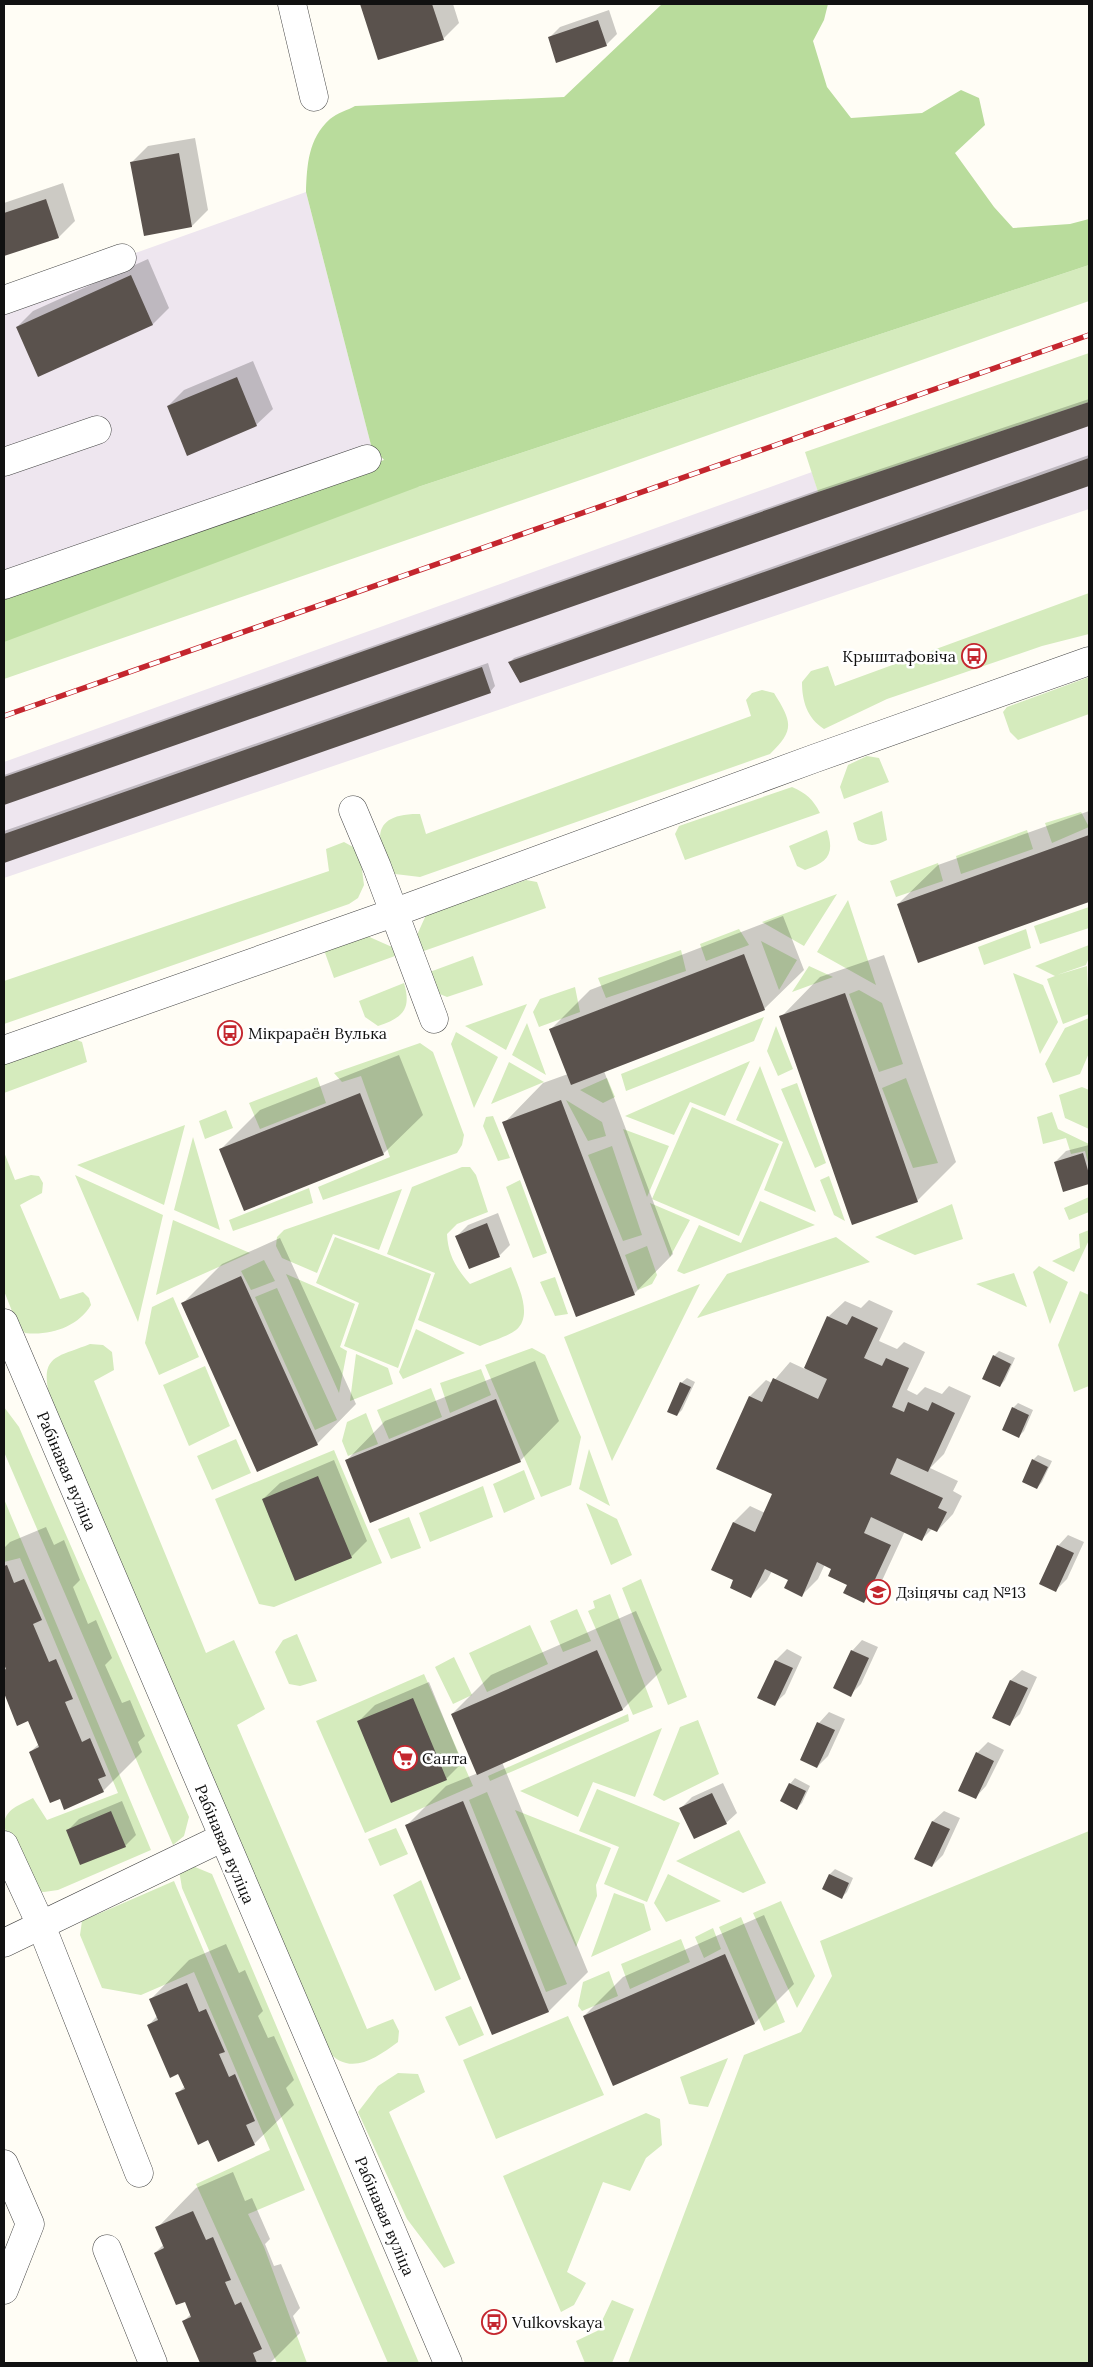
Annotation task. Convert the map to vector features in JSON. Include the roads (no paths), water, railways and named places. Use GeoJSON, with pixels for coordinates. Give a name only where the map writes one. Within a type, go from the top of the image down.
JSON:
{"type":"FeatureCollection","features":[{"type":"Feature","properties":{"kind":"street"},"geometry":{"type":"LineString","coordinates":[[292,4],[314,96]]}},
{"type":"Feature","properties":{"kind":"street"},"geometry":{"type":"LineString","coordinates":[[4,300],[122,258]]}},
{"type":"Feature","properties":{"kind":"street"},"geometry":{"type":"LineString","coordinates":[[4,462],[97,430]]}},
{"type":"Feature","properties":{"kind":"street"},"geometry":{"type":"LineString","coordinates":[[4,585],[367,459]]}},
{"type":"Feature","properties":{"kind":"street"},"geometry":{"type":"LineString","coordinates":[[4,1050],[393,913],[804,762],[1089,661]]}},
{"type":"Feature","properties":{"kind":"street"},"geometry":{"type":"LineString","coordinates":[[353,810],[377,866],[434,1019]]}},
{"type":"Feature","properties":{"kind":"street","name":"Рабінавая вуліца"},"geometry":{"type":"LineString","coordinates":[[4,1323],[222,1838],[448,2363]]}},
{"type":"Feature","properties":{"kind":"street"},"geometry":{"type":"LineString","coordinates":[[4,1943],[222,1838]]}},
{"type":"Feature","properties":{"kind":"street"},"geometry":{"type":"LineString","coordinates":[[4,1844],[41,1925],[139,2173]]}},
{"type":"Feature","properties":{"kind":"street"},"geometry":{"type":"LineString","coordinates":[[4,2164],[30,2224],[5,2282]]}},
{"type":"Feature","properties":{"kind":"street"},"geometry":{"type":"LineString","coordinates":[[107,2249],[153,2363]]}},
{"type":"Feature","properties":{"kind":"railway"},"geometry":{"type":"LineString","coordinates":[[4,716],[1089,335]]}},
{"type":"Feature","properties":{"kind":"place","name":"Крыштафовіча"},"geometry":{"type":"Point","coordinates":[974,656]}},
{"type":"Feature","properties":{"kind":"place","name":"Мікрараён Вулька"},"geometry":{"type":"Point","coordinates":[230,1033]}},
{"type":"Feature","properties":{"kind":"place","name":"Дзіцячы сад №13"},"geometry":{"type":"Point","coordinates":[878,1592]}},
{"type":"Feature","properties":{"kind":"place","name":"Санта"},"geometry":{"type":"Point","coordinates":[405,1758]}},
{"type":"Feature","properties":{"kind":"place","name":"Vulkovskaya"},"geometry":{"type":"Point","coordinates":[494,2322]}}]}
